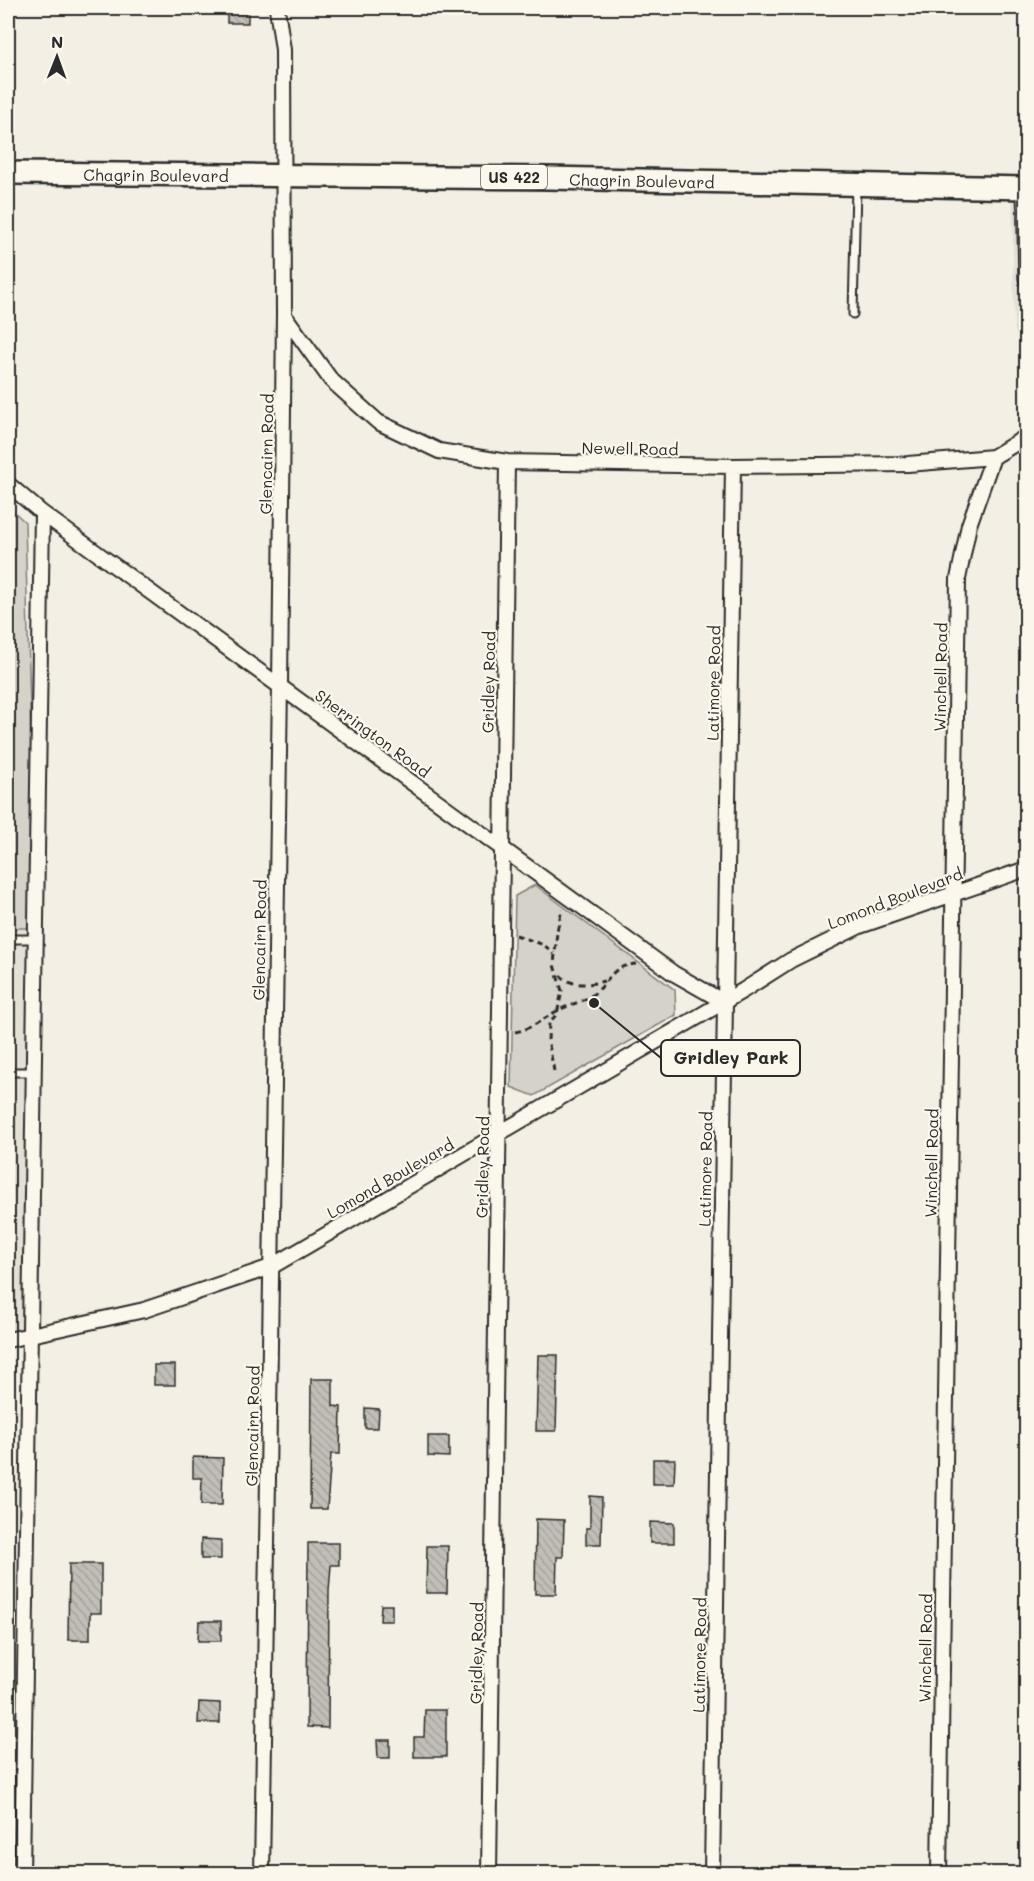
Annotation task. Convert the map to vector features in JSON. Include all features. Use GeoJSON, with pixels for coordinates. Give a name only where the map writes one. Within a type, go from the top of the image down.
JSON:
{"type":"FeatureCollection","features":[{"type":"Feature","properties":{"kind":"main road","name":"Chagrin Boulevard"},"geometry":{"type":"LineString","coordinates":[[8,173],[282,175],[1023,188]]}},
{"type":"Feature","properties":{"kind":"street","name":"Glencairn Road"},"geometry":{"type":"LineString","coordinates":[[262,1874],[284,315],[283,50],[277,8]]}},
{"type":"Feature","properties":{"kind":"street","name":"Newell Road"},"geometry":{"type":"LineString","coordinates":[[284,315],[331,380],[378,422],[439,450],[507,462],[733,466],[908,464],[993,458],[1026,437]]}},
{"type":"Feature","properties":{"kind":"street","name":"Winchell Road"},"geometry":{"type":"LineString","coordinates":[[939,1874],[951,893],[958,579],[969,525],[993,458]]}},
{"type":"Feature","properties":{"kind":"street","name":"Gridley Road"},"geometry":{"type":"LineString","coordinates":[[489,1874],[507,462]]}},
{"type":"Feature","properties":{"kind":"street","name":"Latimore Road"},"geometry":{"type":"LineString","coordinates":[[712,1874],[733,466]]}},
{"type":"Feature","properties":{"kind":"street","name":"Sherrington Road"},"geometry":{"type":"LineString","coordinates":[[8,484],[42,513],[673,973],[724,1002]]}},
{"type":"Feature","properties":{"kind":"street"},"geometry":{"type":"LineString","coordinates":[[22,1874],[42,513]]}},
{"type":"Feature","properties":{"kind":"street","name":"Lomond Boulevard"},"geometry":{"type":"LineString","coordinates":[[8,1340],[144,1310],[271,1267],[724,1002],[791,960],[860,926],[1026,869]]}},
{"type":"Feature","properties":{"kind":"lane"},"geometry":{"type":"LineString","coordinates":[[853,314],[856,184]]}},
{"type":"Feature","properties":{"kind":"lane"},"geometry":{"type":"LineString","coordinates":[[1023,188],[1023,279],[1026,288]]}},
{"type":"Feature","properties":{"kind":"lane"},"geometry":{"type":"LineString","coordinates":[[8,939],[35,939]]}},
{"type":"Feature","properties":{"kind":"lane"},"geometry":{"type":"LineString","coordinates":[[8,1072],[33,1072]]}},
{"type":"Feature","properties":{"kind":"path"},"geometry":{"type":"LineString","coordinates":[[554,1071],[548,1040],[549,1023],[557,1011],[562,991],[559,975],[554,965],[554,954],[562,909]]}},
{"type":"Feature","properties":{"kind":"path"},"geometry":{"type":"LineString","coordinates":[[516,935],[544,945],[554,954]]}},
{"type":"Feature","properties":{"kind":"path"},"geometry":{"type":"LineString","coordinates":[[515,1032],[528,1030],[557,1011],[584,1001],[597,991],[614,969],[636,963]]}},
{"type":"Feature","properties":{"kind":"path"},"geometry":{"type":"LineString","coordinates":[[559,975],[564,980],[588,986],[606,980]]}},
{"type":"Feature","properties":{"kind":"shaded area"},"geometry":{"type":"Polygon","coordinates":[[[1012,188],[1026,188],[1026,356],[1014,329],[1012,188]]]}},
{"type":"Feature","properties":{"kind":"shaded area"},"geometry":{"type":"Polygon","coordinates":[[[8,506],[25,522],[36,928],[8,928],[8,506]]]}},
{"type":"Feature","properties":{"kind":"shaded area"},"geometry":{"type":"Polygon","coordinates":[[[535,885],[675,990],[676,1015],[534,1096],[511,1087],[515,896],[535,885]]]}},
{"type":"Feature","properties":{"kind":"shaded area"},"geometry":{"type":"Polygon","coordinates":[[[8,927],[36,928],[29,1336],[8,1340],[8,927]]]}},
{"type":"Feature","properties":{"kind":"building"},"geometry":{"type":"Polygon","coordinates":[[[227,8],[248,8],[248,23],[227,23],[227,8]]]}},
{"type":"Feature","properties":{"kind":"building"},"geometry":{"type":"Polygon","coordinates":[[[538,1355],[558,1355],[556,1431],[536,1431],[538,1355]]]}},
{"type":"Feature","properties":{"kind":"building"},"geometry":{"type":"Polygon","coordinates":[[[154,1365],[175,1365],[175,1385],[154,1385],[154,1365]]]}},
{"type":"Feature","properties":{"kind":"building"},"geometry":{"type":"Polygon","coordinates":[[[311,1379],[333,1379],[333,1406],[341,1407],[340,1454],[331,1454],[327,1509],[310,1509],[311,1379]]]}},
{"type":"Feature","properties":{"kind":"building"},"geometry":{"type":"Polygon","coordinates":[[[365,1408],[379,1409],[378,1428],[365,1428],[365,1408]]]}},
{"type":"Feature","properties":{"kind":"building"},"geometry":{"type":"Polygon","coordinates":[[[428,1436],[449,1436],[449,1457],[428,1456],[428,1436]]]}},
{"type":"Feature","properties":{"kind":"building"},"geometry":{"type":"Polygon","coordinates":[[[193,1457],[223,1458],[222,1505],[201,1505],[202,1478],[193,1478],[193,1457]]]}},
{"type":"Feature","properties":{"kind":"building"},"geometry":{"type":"Polygon","coordinates":[[[653,1459],[675,1459],[674,1484],[653,1484],[653,1459]]]}},
{"type":"Feature","properties":{"kind":"building"},"geometry":{"type":"Polygon","coordinates":[[[590,1496],[602,1497],[601,1544],[586,1544],[586,1528],[590,1528],[590,1496]]]}},
{"type":"Feature","properties":{"kind":"building"},"geometry":{"type":"Polygon","coordinates":[[[536,1519],[564,1520],[563,1557],[557,1557],[556,1594],[535,1594],[536,1519]]]}},
{"type":"Feature","properties":{"kind":"building"},"geometry":{"type":"Polygon","coordinates":[[[650,1522],[674,1523],[674,1543],[650,1543],[650,1522]]]}},
{"type":"Feature","properties":{"kind":"building"},"geometry":{"type":"Polygon","coordinates":[[[201,1539],[221,1540],[221,1559],[201,1559],[201,1539]]]}},
{"type":"Feature","properties":{"kind":"building"},"geometry":{"type":"Polygon","coordinates":[[[308,1543],[339,1543],[339,1565],[331,1565],[329,1591],[328,1728],[307,1727],[308,1543]]]}},
{"type":"Feature","properties":{"kind":"building"},"geometry":{"type":"Polygon","coordinates":[[[427,1546],[448,1546],[447,1593],[426,1593],[427,1546]]]}},
{"type":"Feature","properties":{"kind":"building"},"geometry":{"type":"Polygon","coordinates":[[[69,1564],[101,1564],[101,1613],[90,1613],[90,1640],[68,1640],[69,1564]]]}},
{"type":"Feature","properties":{"kind":"building"},"geometry":{"type":"Polygon","coordinates":[[[381,1605],[392,1605],[392,1621],[380,1621],[381,1605]]]}},
{"type":"Feature","properties":{"kind":"building"},"geometry":{"type":"Polygon","coordinates":[[[199,1621],[221,1621],[221,1641],[198,1641],[199,1621]]]}},
{"type":"Feature","properties":{"kind":"building"},"geometry":{"type":"Polygon","coordinates":[[[199,1702],[220,1703],[220,1723],[198,1723],[199,1702]]]}},
{"type":"Feature","properties":{"kind":"building"},"geometry":{"type":"Polygon","coordinates":[[[425,1710],[446,1710],[446,1757],[414,1757],[414,1737],[424,1737],[425,1710]]]}},
{"type":"Feature","properties":{"kind":"building"},"geometry":{"type":"Polygon","coordinates":[[[377,1740],[390,1740],[390,1758],[378,1758],[377,1740]]]}},
{"type":"Feature","properties":{"kind":"place","name":"Gridley Park"},"geometry":{"type":"Point","coordinates":[594,1003]}}]}
